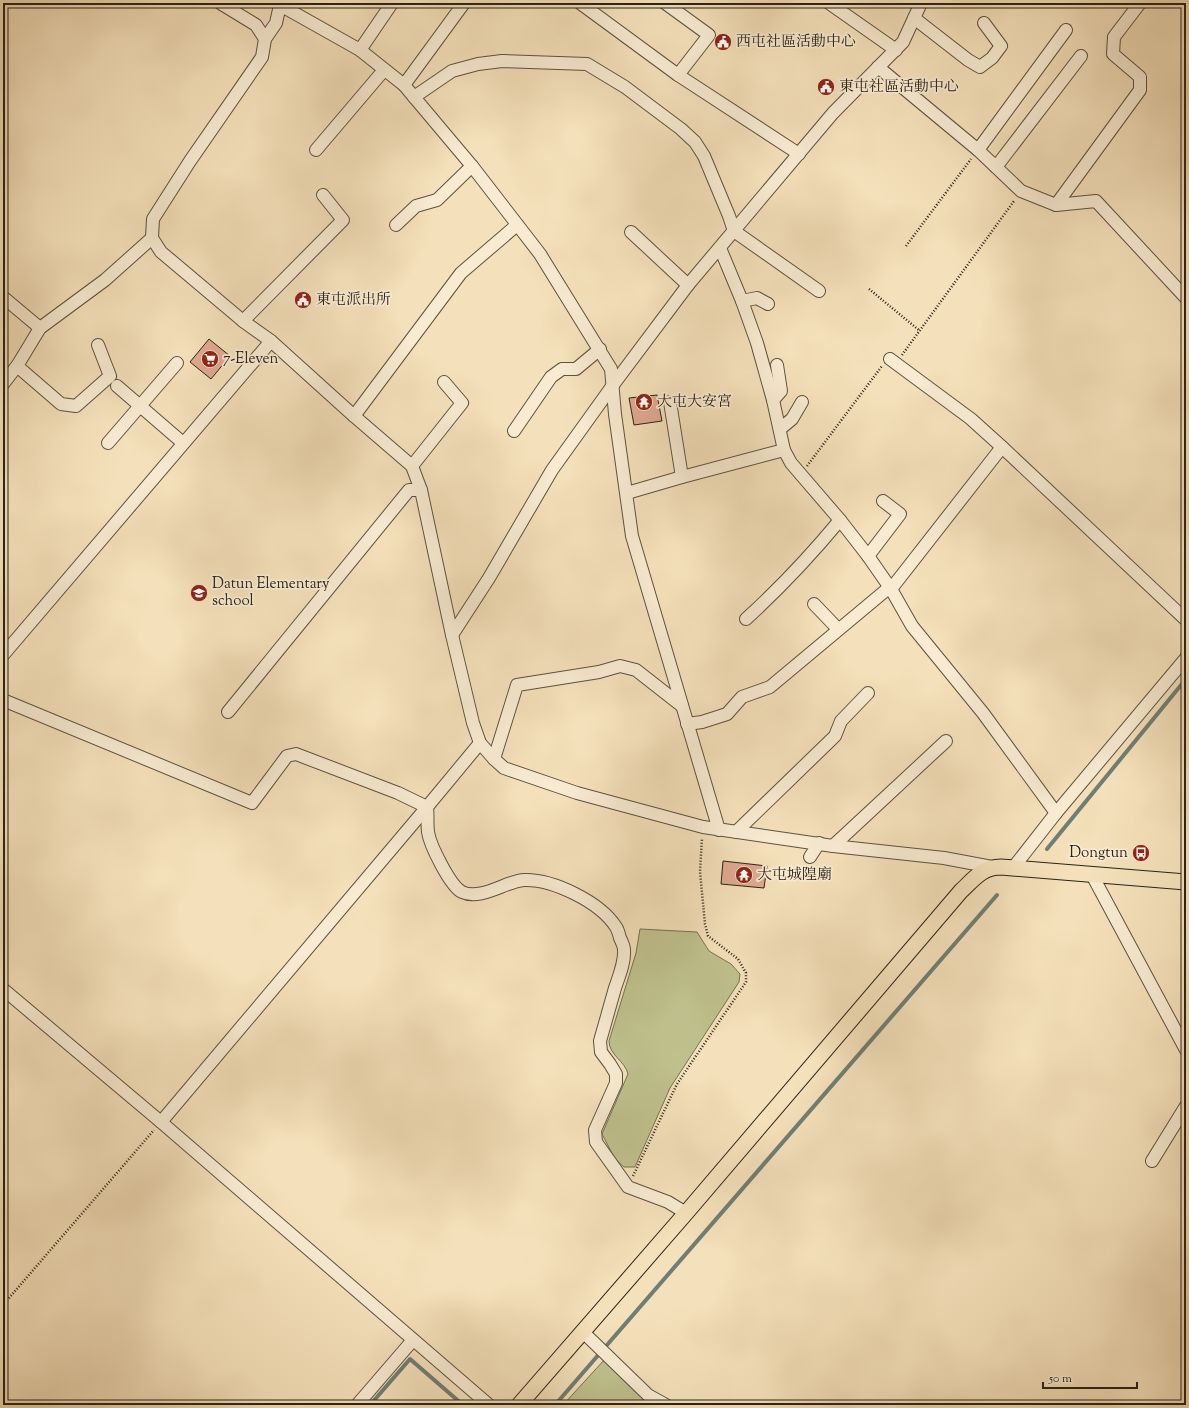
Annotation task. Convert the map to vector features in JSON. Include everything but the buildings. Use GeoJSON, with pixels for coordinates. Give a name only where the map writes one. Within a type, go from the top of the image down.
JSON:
{"type":"FeatureCollection","features":[{"type":"Feature","properties":{"kind":"main road"},"geometry":{"type":"LineString","coordinates":[[519,1405],[588,1337],[686,1213],[961,891],[977,875],[992,867],[1091,873],[1186,882]]}},
{"type":"Feature","properties":{"kind":"street"},"geometry":{"type":"LineString","coordinates":[[220,3],[256,25],[264,39]]}},
{"type":"Feature","properties":{"kind":"street"},"geometry":{"type":"LineString","coordinates":[[360,50],[392,3]]}},
{"type":"Feature","properties":{"kind":"street"},"geometry":{"type":"LineString","coordinates":[[404,85],[464,3]]}},
{"type":"Feature","properties":{"kind":"street"},"geometry":{"type":"LineString","coordinates":[[580,3],[678,76],[799,154]]}},
{"type":"Feature","properties":{"kind":"street"},"geometry":{"type":"LineString","coordinates":[[665,3],[709,35],[678,76]]}},
{"type":"Feature","properties":{"kind":"street"},"geometry":{"type":"LineString","coordinates":[[829,3],[896,50]]}},
{"type":"Feature","properties":{"kind":"street"},"geometry":{"type":"LineString","coordinates":[[452,635],[489,578],[552,470],[613,385],[688,285],[833,113],[904,42],[921,3]]}},
{"type":"Feature","properties":{"kind":"street"},"geometry":{"type":"LineString","coordinates":[[1056,205],[1140,90],[1140,77],[1112,54],[1114,37],[1140,3]]}},
{"type":"Feature","properties":{"kind":"street"},"geometry":{"type":"LineString","coordinates":[[719,830],[632,536],[615,414],[612,369],[540,254],[472,166],[404,85],[360,50],[281,4],[276,23],[264,39],[262,57],[190,161],[153,219],[152,238],[161,252],[243,322],[271,341],[412,466],[421,490],[452,635],[473,723],[480,743],[504,768],[577,793],[703,827],[719,830],[819,843],[833,846],[944,858],[992,867]]}},
{"type":"Feature","properties":{"kind":"street"},"geometry":{"type":"LineString","coordinates":[[914,18],[968,60],[980,67],[992,58],[1001,46],[984,23]]}},
{"type":"Feature","properties":{"kind":"street"},"geometry":{"type":"LineString","coordinates":[[978,150],[1066,30]]}},
{"type":"Feature","properties":{"kind":"street"},"geometry":{"type":"LineString","coordinates":[[996,167],[1081,56]]}},
{"type":"Feature","properties":{"kind":"street"},"geometry":{"type":"LineString","coordinates":[[414,97],[452,71],[478,64],[502,61],[587,64],[625,87],[681,129],[695,142],[704,156],[734,231],[819,291]]}},
{"type":"Feature","properties":{"kind":"street"},"geometry":{"type":"LineString","coordinates":[[878,67],[978,150],[1021,191],[1056,205],[1096,201],[1186,298]]}},
{"type":"Feature","properties":{"kind":"street"},"geometry":{"type":"LineString","coordinates":[[316,150],[384,70]]}},
{"type":"Feature","properties":{"kind":"street"},"geometry":{"type":"LineString","coordinates":[[396,225],[416,206],[437,200],[472,166]]}},
{"type":"Feature","properties":{"kind":"street"},"geometry":{"type":"LineString","coordinates":[[243,322],[343,220],[323,195]]}},
{"type":"Feature","properties":{"kind":"street"},"geometry":{"type":"LineString","coordinates":[[354,416],[461,273],[517,225]]}},
{"type":"Feature","properties":{"kind":"street"},"geometry":{"type":"LineString","coordinates":[[631,232],[688,285]]}},
{"type":"Feature","properties":{"kind":"street"},"geometry":{"type":"LineString","coordinates":[[3,384],[17,366],[40,328],[106,280],[152,238]]}},
{"type":"Feature","properties":{"kind":"street"},"geometry":{"type":"LineString","coordinates":[[720,248],[757,343],[773,400],[784,450],[791,462],[868,556],[891,589],[912,626],[983,713],[1056,813]]}},
{"type":"Feature","properties":{"kind":"street"},"geometry":{"type":"LineString","coordinates":[[3,297],[40,328]]}},
{"type":"Feature","properties":{"kind":"street"},"geometry":{"type":"LineString","coordinates":[[742,302],[756,298],[768,304]]}},
{"type":"Feature","properties":{"kind":"street"},"geometry":{"type":"LineString","coordinates":[[3,655],[271,341]]}},
{"type":"Feature","properties":{"kind":"street"},"geometry":{"type":"LineString","coordinates":[[17,366],[61,404],[76,406],[110,376],[98,345]]}},
{"type":"Feature","properties":{"kind":"street"},"geometry":{"type":"LineString","coordinates":[[514,431],[551,377],[562,369],[576,369],[600,349]]}},
{"type":"Feature","properties":{"kind":"street"},"geometry":{"type":"LineString","coordinates":[[890,359],[971,419],[1186,620]]}},
{"type":"Feature","properties":{"kind":"street"},"geometry":{"type":"LineString","coordinates":[[108,443],[177,363]]}},
{"type":"Feature","properties":{"kind":"street"},"geometry":{"type":"LineString","coordinates":[[773,400],[781,391],[777,365]]}},
{"type":"Feature","properties":{"kind":"street"},"geometry":{"type":"LineString","coordinates":[[412,466],[462,402],[444,382]]}},
{"type":"Feature","properties":{"kind":"street"},"geometry":{"type":"LineString","coordinates":[[117,386],[183,443]]}},
{"type":"Feature","properties":{"kind":"street"},"geometry":{"type":"LineString","coordinates":[[670,402],[682,477]]}},
{"type":"Feature","properties":{"kind":"street"},"geometry":{"type":"LineString","coordinates":[[780,429],[792,419],[802,402]]}},
{"type":"Feature","properties":{"kind":"street"},"geometry":{"type":"LineString","coordinates":[[687,724],[702,722],[727,714],[742,697],[770,687],[838,629],[885,591],[891,589],[1002,447]]}},
{"type":"Feature","properties":{"kind":"street"},"geometry":{"type":"LineString","coordinates":[[627,493],[784,450]]}},
{"type":"Feature","properties":{"kind":"street"},"geometry":{"type":"LineString","coordinates":[[228,712],[409,490],[421,490]]}},
{"type":"Feature","properties":{"kind":"street"},"geometry":{"type":"LineString","coordinates":[[868,556],[900,514],[883,501]]}},
{"type":"Feature","properties":{"kind":"street"},"geometry":{"type":"LineString","coordinates":[[746,619],[773,594],[821,543],[840,520]]}},
{"type":"Feature","properties":{"kind":"street"},"geometry":{"type":"LineString","coordinates":[[814,604],[838,629]]}},
{"type":"Feature","properties":{"kind":"street"},"geometry":{"type":"LineString","coordinates":[[1013,868],[1056,813],[1186,658]]}},
{"type":"Feature","properties":{"kind":"street"},"geometry":{"type":"LineString","coordinates":[[494,759],[517,685],[599,672],[620,666],[636,670],[682,706]]}},
{"type":"Feature","properties":{"kind":"street"},"geometry":{"type":"LineString","coordinates":[[736,832],[835,736],[841,721],[868,693]]}},
{"type":"Feature","properties":{"kind":"street"},"geometry":{"type":"LineString","coordinates":[[3,700],[252,803],[287,756],[296,754],[398,793],[427,807]]}},
{"type":"Feature","properties":{"kind":"street"},"geometry":{"type":"LineString","coordinates":[[833,846],[946,741]]}},
{"type":"Feature","properties":{"kind":"street"},"geometry":{"type":"LineString","coordinates":[[160,1122],[480,743]]}},
{"type":"Feature","properties":{"kind":"street"},"geometry":{"type":"LineString","coordinates":[[427,807],[428,833],[439,859],[450,880],[463,892],[474,894],[493,890],[522,880],[537,881],[567,890],[586,899],[606,915],[616,927],[624,949],[622,966],[600,1041],[601,1052],[616,1074],[616,1083],[595,1130],[596,1142],[628,1186],[668,1202],[686,1213]]}},
{"type":"Feature","properties":{"kind":"street"},"geometry":{"type":"LineString","coordinates":[[810,857],[819,843]]}},
{"type":"Feature","properties":{"kind":"street"},"geometry":{"type":"LineString","coordinates":[[1091,873],[1186,1050]]}},
{"type":"Feature","properties":{"kind":"street"},"geometry":{"type":"LineString","coordinates":[[3,989],[160,1122],[488,1405]]}},
{"type":"Feature","properties":{"kind":"street"},"geometry":{"type":"LineString","coordinates":[[1152,1161],[1186,1106]]}},
{"type":"Feature","properties":{"kind":"street"},"geometry":{"type":"LineString","coordinates":[[588,1337],[648,1395],[666,1405]]}},
{"type":"Feature","properties":{"kind":"street"},"geometry":{"type":"LineString","coordinates":[[358,1405],[413,1340]]}},
{"type":"Feature","properties":{"kind":"path"},"geometry":{"type":"LineString","coordinates":[[906,246],[978,150]]}},
{"type":"Feature","properties":{"kind":"path"},"geometry":{"type":"LineString","coordinates":[[801,474],[880,368],[890,359],[902,355],[1021,191]]}},
{"type":"Feature","properties":{"kind":"path"},"geometry":{"type":"LineString","coordinates":[[869,289],[920,331]]}},
{"type":"Feature","properties":{"kind":"path"},"geometry":{"type":"LineString","coordinates":[[628,1186],[677,1084],[746,982],[746,973],[738,959],[708,936],[705,924],[700,872],[703,827]]}},
{"type":"Feature","properties":{"kind":"path"},"geometry":{"type":"LineString","coordinates":[[3,1305],[160,1122]]}},
{"type":"Feature","properties":{"kind":"green space"},"geometry":{"type":"Polygon","coordinates":[[[640,929],[697,932],[709,951],[731,964],[740,974],[739,982],[670,1088],[635,1167],[624,1167],[615,1159],[602,1134],[628,1074],[624,1065],[614,1054],[609,1041],[636,953],[640,929]]]}},
{"type":"Feature","properties":{"kind":"green space"},"geometry":{"type":"Polygon","coordinates":[[[605,1359],[659,1405],[563,1405],[605,1359]]]}},
{"type":"Feature","properties":{"kind":"waterway"},"geometry":{"type":"LineString","coordinates":[[1047,849],[1186,679]]}},
{"type":"Feature","properties":{"kind":"waterway"},"geometry":{"type":"LineString","coordinates":[[555,1405],[997,895]]}},
{"type":"Feature","properties":{"kind":"waterway"},"geometry":{"type":"LineString","coordinates":[[370,1405],[410,1359],[463,1405]]}},
{"type":"Feature","properties":{"kind":"place","name":"西屯社區活動中心"},"geometry":{"type":"Point","coordinates":[723,42]}},
{"type":"Feature","properties":{"kind":"place","name":"東屯社區活動中心"},"geometry":{"type":"Point","coordinates":[826,87]}},
{"type":"Feature","properties":{"kind":"place","name":"東屯派出所"},"geometry":{"type":"Point","coordinates":[303,300]}},
{"type":"Feature","properties":{"kind":"place","name":"7-Eleven"},"geometry":{"type":"Point","coordinates":[210,359]}},
{"type":"Feature","properties":{"kind":"place","name":"大屯大安宮"},"geometry":{"type":"Point","coordinates":[644,402]}},
{"type":"Feature","properties":{"kind":"place","name":"Datun Elementary school"},"geometry":{"type":"Point","coordinates":[199,593]}},
{"type":"Feature","properties":{"kind":"place","name":"Dongtun"},"geometry":{"type":"Point","coordinates":[1141,853]}},
{"type":"Feature","properties":{"kind":"place","name":"大屯城隍廟"},"geometry":{"type":"Point","coordinates":[744,875]}}]}
